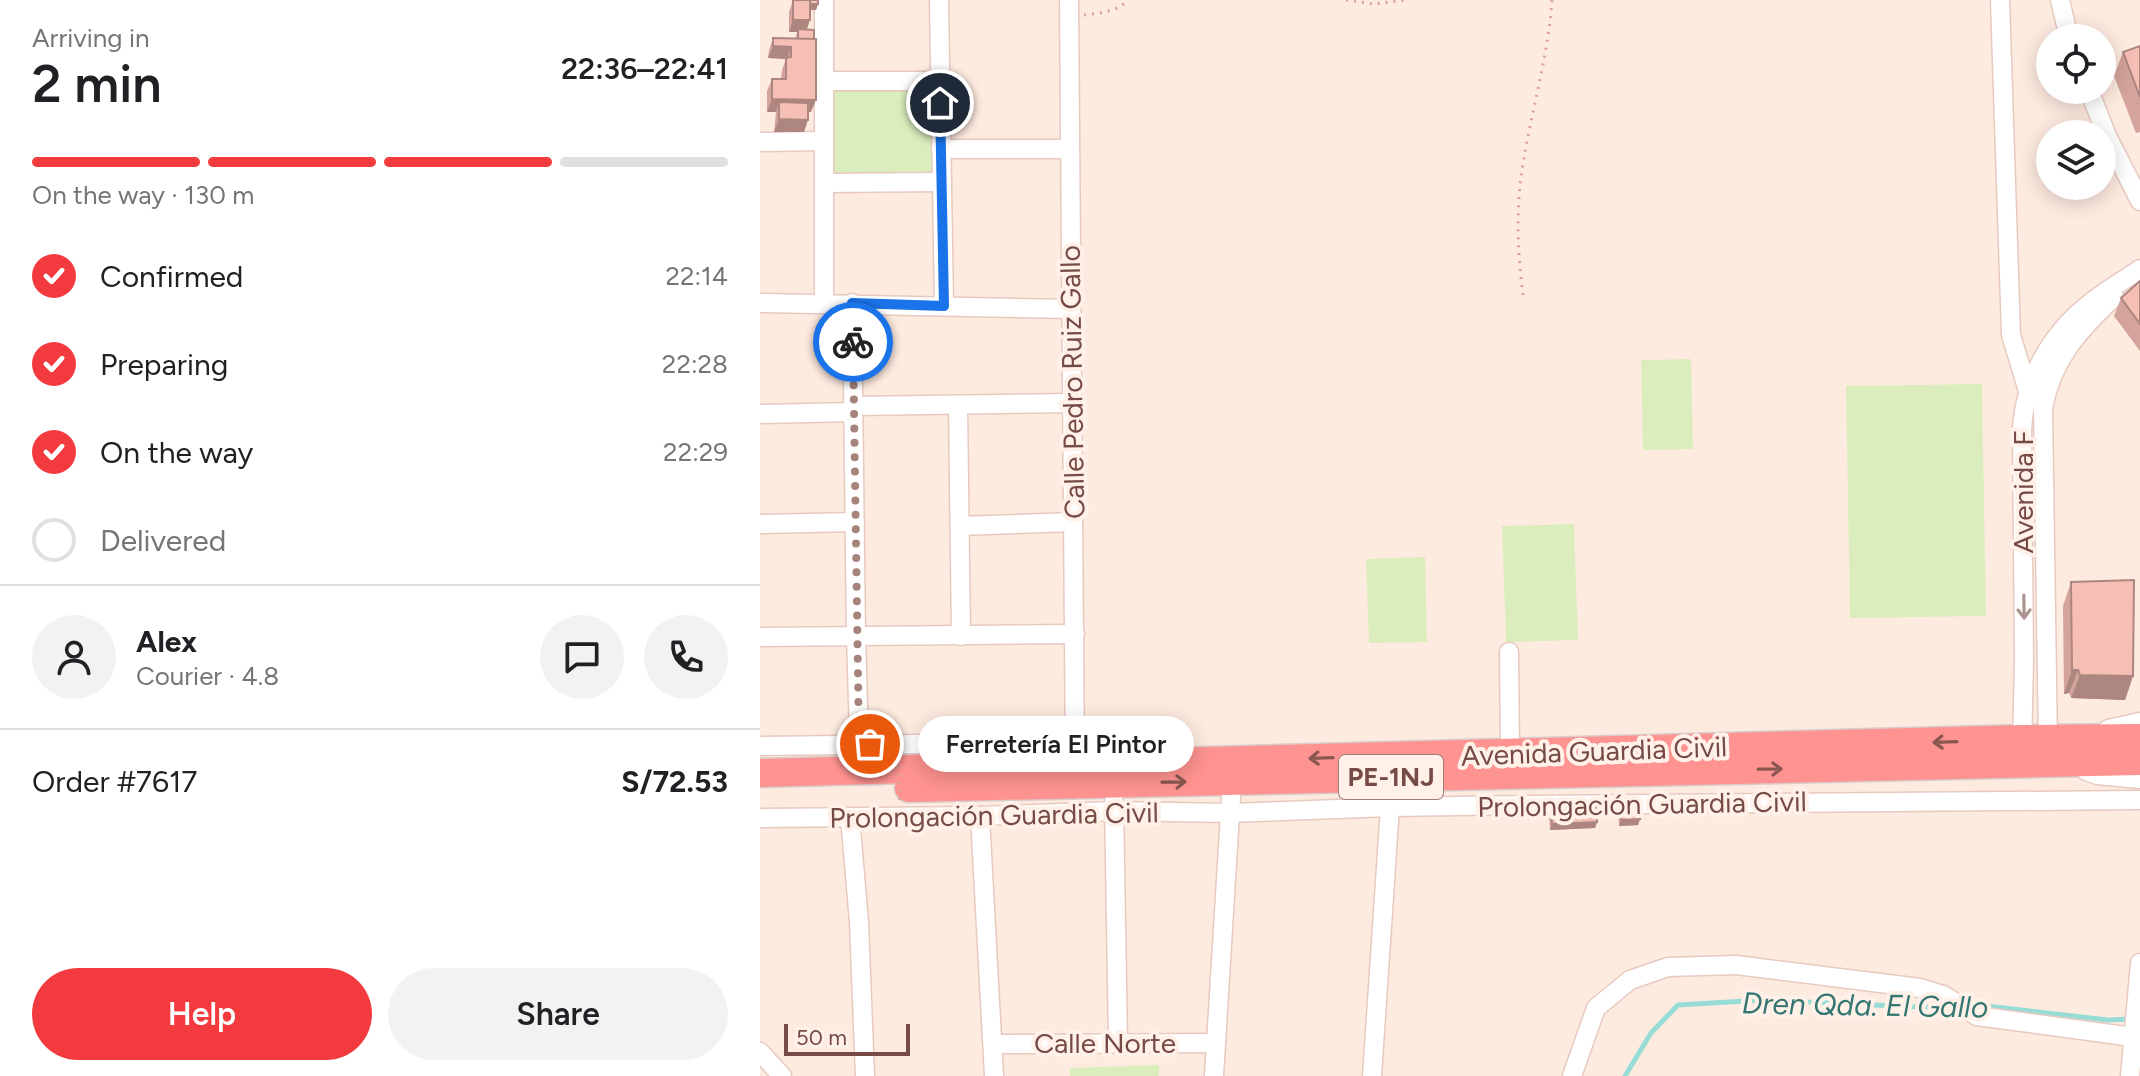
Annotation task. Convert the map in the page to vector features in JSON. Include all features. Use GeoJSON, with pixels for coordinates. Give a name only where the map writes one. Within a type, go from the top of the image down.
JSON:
{"type":"FeatureCollection","features":[{"type":"Feature","properties":{"kind":"highway","name":"Avenida Guardia Civil"},"geometry":{"type":"LineString","coordinates":[[760,771],[860,757],[1075,754],[1691,771],[2042,751],[2140,738]]}},
{"type":"Feature","properties":{"kind":"highway","name":"Avenida Guardia Civil"},"geometry":{"type":"LineString","coordinates":[[760,771],[1114,797],[1232,781],[1392,777],[1507,764],[2042,751],[2139,783]]}},
{"type":"Feature","properties":{"kind":"street"},"geometry":{"type":"LineString","coordinates":[[824,0],[824,302]]}},
{"type":"Feature","properties":{"kind":"street"},"geometry":{"type":"LineString","coordinates":[[939,0],[944,306]]}},
{"type":"Feature","properties":{"kind":"street"},"geometry":{"type":"LineString","coordinates":[[2000,0],[2011,335],[2036,395]]}},
{"type":"Feature","properties":{"kind":"street"},"geometry":{"type":"LineString","coordinates":[[2060,0],[2066,24]]}},
{"type":"Feature","properties":{"kind":"street","name":"Calle Pedro Ruiz Gallo"},"geometry":{"type":"LineString","coordinates":[[1069,8],[1075,754]]}},
{"type":"Feature","properties":{"kind":"street"},"geometry":{"type":"LineString","coordinates":[[824,81],[940,81]]}},
{"type":"Feature","properties":{"kind":"street"},"geometry":{"type":"LineString","coordinates":[[2094,104],[2140,201]]}},
{"type":"Feature","properties":{"kind":"street"},"geometry":{"type":"LineString","coordinates":[[760,142],[824,141]]}},
{"type":"Feature","properties":{"kind":"street"},"geometry":{"type":"LineString","coordinates":[[941,149],[1069,149]]}},
{"type":"Feature","properties":{"kind":"street"},"geometry":{"type":"LineString","coordinates":[[824,183],[942,182]]}},
{"type":"Feature","properties":{"kind":"street","name":"Avenida F"},"geometry":{"type":"LineString","coordinates":[[2042,751],[2036,395],[2067,346],[2140,271]]}},
{"type":"Feature","properties":{"kind":"street"},"geometry":{"type":"LineString","coordinates":[[760,303],[1071,309]]}},
{"type":"Feature","properties":{"kind":"street"},"geometry":{"type":"LineString","coordinates":[[852,303],[860,757]]}},
{"type":"Feature","properties":{"kind":"street"},"geometry":{"type":"LineString","coordinates":[[760,414],[1072,403]]}},
{"type":"Feature","properties":{"kind":"street"},"geometry":{"type":"LineString","coordinates":[[958,405],[961,636]]}},
{"type":"Feature","properties":{"kind":"street"},"geometry":{"type":"LineString","coordinates":[[760,524],[855,522]]}},
{"type":"Feature","properties":{"kind":"street"},"geometry":{"type":"LineString","coordinates":[[960,526],[1073,522]]}},
{"type":"Feature","properties":{"kind":"street"},"geometry":{"type":"LineString","coordinates":[[760,637],[1075,634]]}},
{"type":"Feature","properties":{"kind":"street"},"geometry":{"type":"LineString","coordinates":[[1509,652],[1507,764],[1528,805]]}},
{"type":"Feature","properties":{"kind":"street"},"geometry":{"type":"LineString","coordinates":[[2042,751],[2140,722]]}},
{"type":"Feature","properties":{"kind":"street"},"geometry":{"type":"LineString","coordinates":[[1691,771],[1707,803]]}},
{"type":"Feature","properties":{"kind":"street"},"geometry":{"type":"LineString","coordinates":[[1372,1076],[1392,777]]}},
{"type":"Feature","properties":{"kind":"street"},"geometry":{"type":"LineString","coordinates":[[1214,1076],[1232,781]]}},
{"type":"Feature","properties":{"kind":"street","name":"Prolongación Guardia Civil"},"geometry":{"type":"LineString","coordinates":[[760,818],[980,816],[1114,797],[1230,813],[1390,807],[1707,803],[2139,783]]}},
{"type":"Feature","properties":{"kind":"street"},"geometry":{"type":"LineString","coordinates":[[1114,797],[1118,1043]]}},
{"type":"Feature","properties":{"kind":"street"},"geometry":{"type":"LineString","coordinates":[[980,816],[994,1076]]}},
{"type":"Feature","properties":{"kind":"street"},"geometry":{"type":"LineString","coordinates":[[850,817],[859,922],[865,1076]]}},
{"type":"Feature","properties":{"kind":"street"},"geometry":{"type":"LineString","coordinates":[[2130,1076],[2140,963]]}},
{"type":"Feature","properties":{"kind":"street"},"geometry":{"type":"LineString","coordinates":[[1572,1076],[1596,1008],[1630,980],[1668,967],[1736,965],[1905,986],[1943,995],[1977,1016],[2133,1037]]}},
{"type":"Feature","properties":{"kind":"street","name":"Calle Norte"},"geometry":{"type":"LineString","coordinates":[[993,1044],[1216,1043]]}},
{"type":"Feature","properties":{"kind":"street"},"geometry":{"type":"LineString","coordinates":[[760,1052],[782,1076]]}},
{"type":"Feature","properties":{"kind":"path"},"geometry":{"type":"LineString","coordinates":[[1069,8],[1106,13],[1123,6],[1128,0]]}},
{"type":"Feature","properties":{"kind":"path"},"geometry":{"type":"LineString","coordinates":[[1346,0],[1374,4],[1406,0]]}},
{"type":"Feature","properties":{"kind":"path"},"geometry":{"type":"LineString","coordinates":[[1523,295],[1518,256],[1521,180],[1550,33],[1552,0]]}},
{"type":"Feature","properties":{"kind":"path"},"geometry":{"type":"LineString","coordinates":[[897,750],[900,803]]}},
{"type":"Feature","properties":{"kind":"green space"},"geometry":{"type":"Polygon","coordinates":[[[934,86],[932,174],[831,176],[831,87],[934,86]]]}},
{"type":"Feature","properties":{"kind":"green space"},"geometry":{"type":"Polygon","coordinates":[[[1691,359],[1693,449],[1643,450],[1641,360],[1691,359]]]}},
{"type":"Feature","properties":{"kind":"green space"},"geometry":{"type":"Polygon","coordinates":[[[1982,384],[1986,616],[1850,618],[1846,386],[1982,384]]]}},
{"type":"Feature","properties":{"kind":"green space"},"geometry":{"type":"Polygon","coordinates":[[[1574,524],[1578,640],[1506,642],[1502,526],[1574,524]]]}},
{"type":"Feature","properties":{"kind":"green space"},"geometry":{"type":"Polygon","coordinates":[[[1425,557],[1427,642],[1369,643],[1366,559],[1425,557]]]}},
{"type":"Feature","properties":{"kind":"green space"},"geometry":{"type":"Polygon","coordinates":[[[1159,1065],[1159,1076],[1070,1076],[1070,1068],[1159,1065]]]}},
{"type":"Feature","properties":{"kind":"building"},"geometry":{"type":"Polygon","coordinates":[[[793,0],[810,0],[810,20],[793,20],[793,0]]]}},
{"type":"Feature","properties":{"kind":"building"},"geometry":{"type":"Polygon","coordinates":[[[798,29],[814,30],[814,39],[798,39],[798,29]]]}},
{"type":"Feature","properties":{"kind":"building"},"geometry":{"type":"Polygon","coordinates":[[[773,38],[816,39],[816,100],[772,99],[772,79],[786,79],[786,58],[791,57],[791,47],[773,46],[773,38]]]}},
{"type":"Feature","properties":{"kind":"building"},"geometry":{"type":"Polygon","coordinates":[[[2140,46],[2140,97],[2123,52],[2140,46]]]}},
{"type":"Feature","properties":{"kind":"building"},"geometry":{"type":"Polygon","coordinates":[[[779,102],[808,103],[808,120],[779,119],[779,102]]]}},
{"type":"Feature","properties":{"kind":"building"},"geometry":{"type":"Polygon","coordinates":[[[2140,281],[2140,324],[2121,298],[2140,281]]]}},
{"type":"Feature","properties":{"kind":"building"},"geometry":{"type":"Polygon","coordinates":[[[2134,580],[2133,676],[2080,675],[2078,670],[2072,670],[2071,582],[2134,580]]]}},
{"type":"Feature","properties":{"kind":"building"},"geometry":{"type":"Polygon","coordinates":[[[1596,803],[1597,822],[1552,824],[1551,806],[1596,803]]]}},
{"type":"Feature","properties":{"kind":"building"},"geometry":{"type":"Polygon","coordinates":[[[1639,803],[1640,819],[1621,820],[1620,804],[1639,803]]]}},
{"type":"Feature","properties":{"kind":"waterway","name":"Dren Qda. El Gallo"},"geometry":{"type":"LineString","coordinates":[[1625,1076],[1651,1033],[1678,1005],[1763,1000],[1948,1007]]}},
{"type":"Feature","properties":{"kind":"waterway","name":"Dren Qda. El Gallo"},"geometry":{"type":"LineString","coordinates":[[1974,1006],[2108,1020],[2131,1019]]}},
{"type":"Feature","properties":{"kind":"way so far"},"geometry":{"type":"LineString","coordinates":[[853,342],[859,744],[870,744]]}},
{"type":"Feature","properties":{"kind":"place","name":"Ferretería El Pintor"},"geometry":{"type":"Point","coordinates":[870,744]}},
{"type":"Feature","properties":{"kind":"route"},"geometry":{"type":"LineString","coordinates":[[853,342],[852,303],[944,306],[940,103]]}}]}
